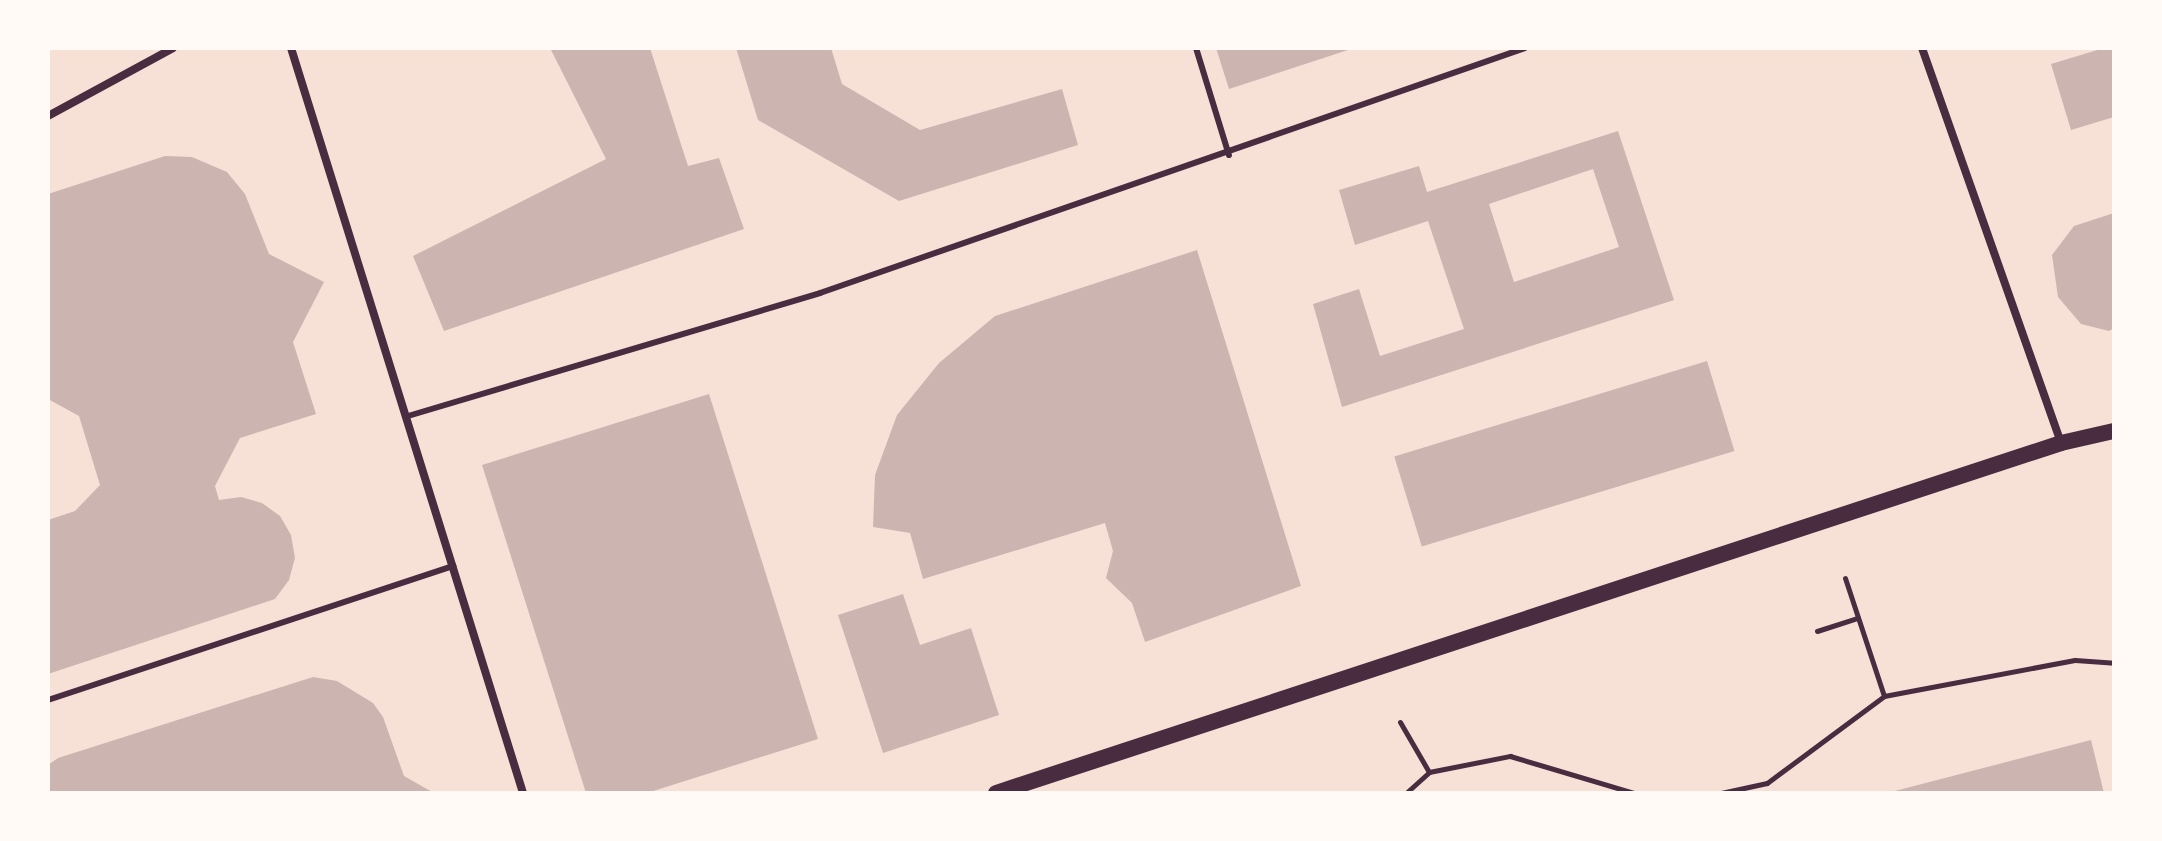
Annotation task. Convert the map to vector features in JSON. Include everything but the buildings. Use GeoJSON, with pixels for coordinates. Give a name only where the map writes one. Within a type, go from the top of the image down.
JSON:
{"type":"FeatureCollection","features":[{"type":"Feature","properties":{"kind":"main road"},"geometry":{"type":"LineString","coordinates":[[996,793],[2061,443],[2114,431]]}},
{"type":"Feature","properties":{"kind":"street"},"geometry":{"type":"LineString","coordinates":[[48,116],[173,48]]}},
{"type":"Feature","properties":{"kind":"street"},"geometry":{"type":"LineString","coordinates":[[291,48],[523,793]]}},
{"type":"Feature","properties":{"kind":"street"},"geometry":{"type":"LineString","coordinates":[[1922,48],[2061,443]]}},
{"type":"Feature","properties":{"kind":"lane"},"geometry":{"type":"LineString","coordinates":[[1196,48],[1229,155]]}},
{"type":"Feature","properties":{"kind":"lane"},"geometry":{"type":"LineString","coordinates":[[408,416],[820,293],[1229,155],[1525,48]]}},
{"type":"Feature","properties":{"kind":"lane"},"geometry":{"type":"LineString","coordinates":[[48,700],[453,566]]}},
{"type":"Feature","properties":{"kind":"path"},"geometry":{"type":"LineString","coordinates":[[1845,578],[1884,696]]}},
{"type":"Feature","properties":{"kind":"path"},"geometry":{"type":"LineString","coordinates":[[1817,631],[1857,618]]}},
{"type":"Feature","properties":{"kind":"path"},"geometry":{"type":"LineString","coordinates":[[1721,793],[1767,783],[1884,696],[2075,660],[2114,663]]}},
{"type":"Feature","properties":{"kind":"path"},"geometry":{"type":"LineString","coordinates":[[1400,722],[1429,772]]}},
{"type":"Feature","properties":{"kind":"path"},"geometry":{"type":"LineString","coordinates":[[1406,793],[1429,772],[1510,756],[1634,793]]}}]}
